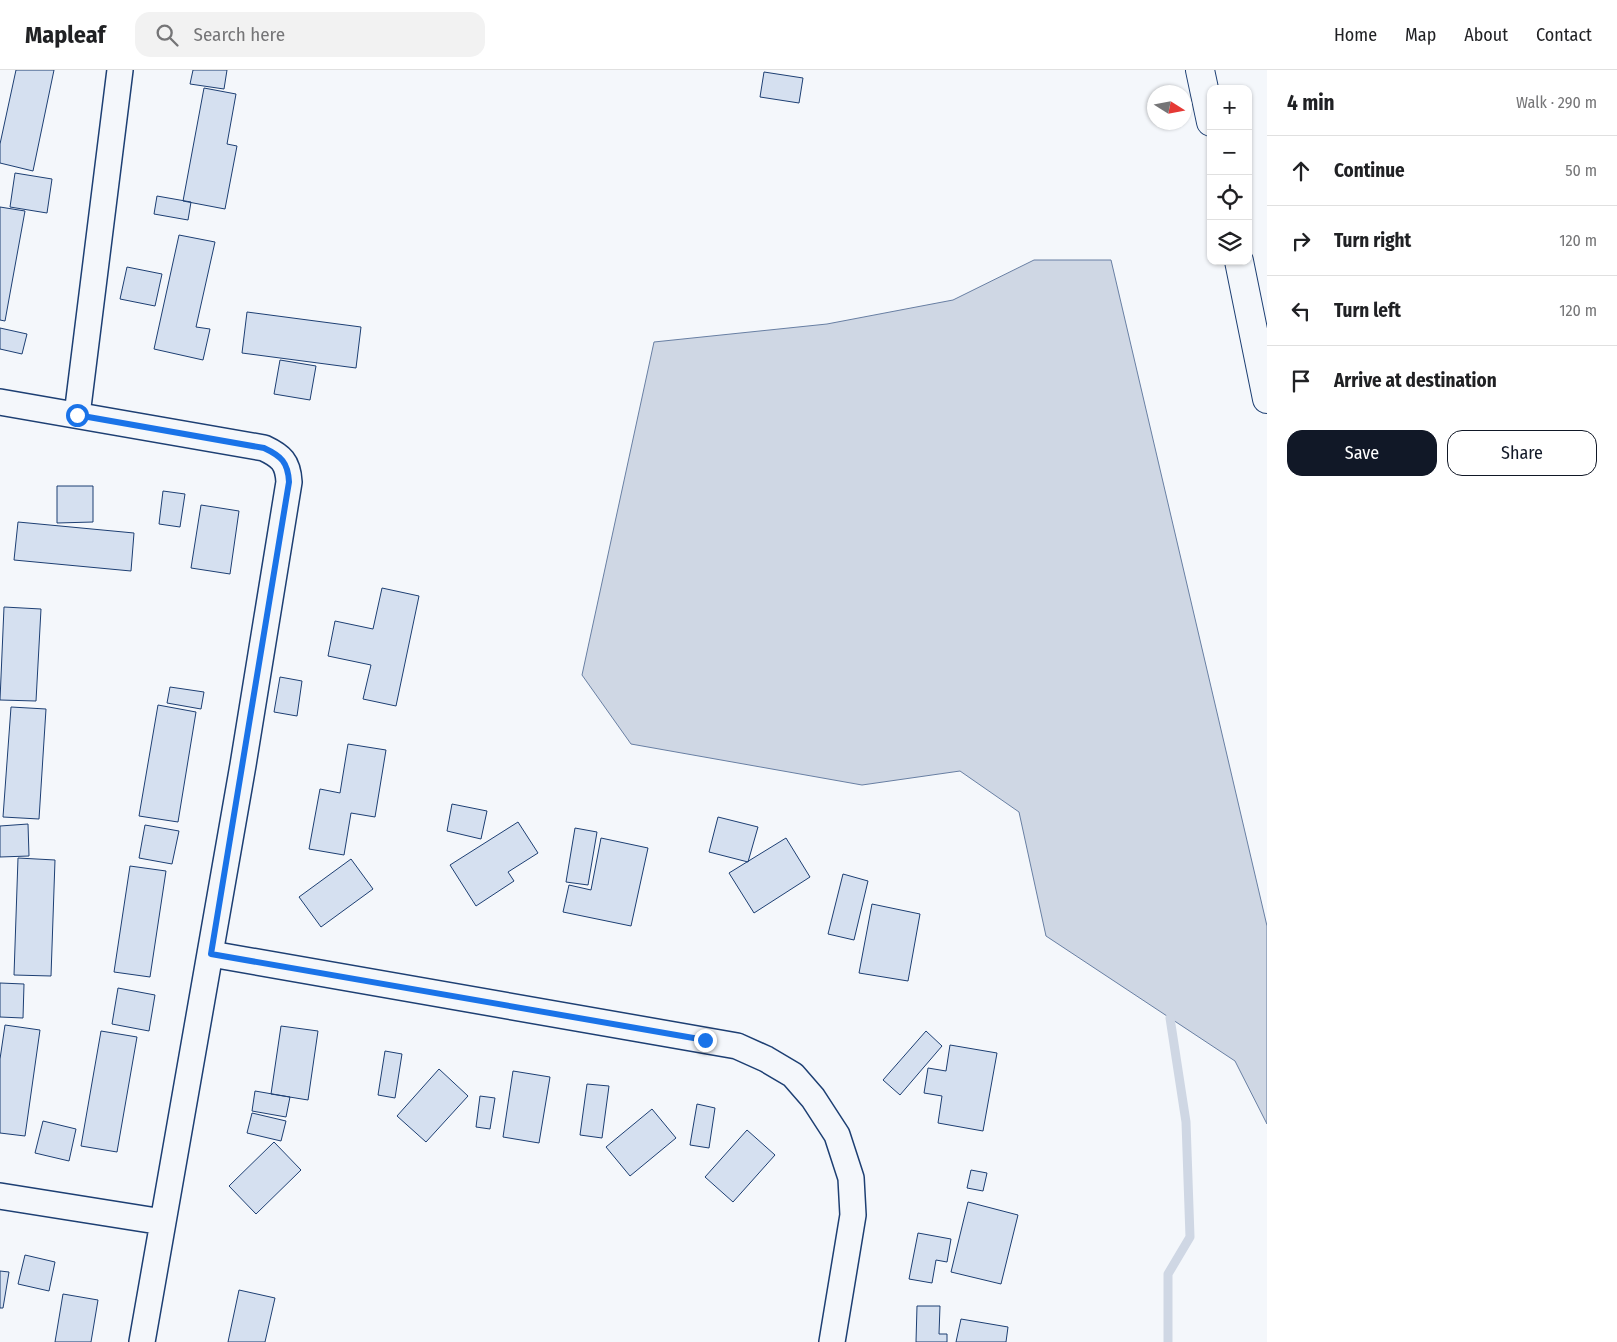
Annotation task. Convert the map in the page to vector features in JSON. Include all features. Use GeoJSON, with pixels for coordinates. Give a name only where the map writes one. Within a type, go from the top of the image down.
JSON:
{"type":"FeatureCollection","features":[{"type":"Feature","properties":{"kind":"main road"},"geometry":{"type":"LineString","coordinates":[[1200,70],[1207,103]]}},
{"type":"Feature","properties":{"kind":"main road"},"geometry":{"type":"LineString","coordinates":[[1240,265],[1267,400]]}},
{"type":"Feature","properties":{"kind":"street"},"geometry":{"type":"LineString","coordinates":[[77,415],[120,70]]}},
{"type":"Feature","properties":{"kind":"street"},"geometry":{"type":"LineString","coordinates":[[0,402],[264,448],[283,459],[289,469],[289,482],[211,954],[142,1342]]}},
{"type":"Feature","properties":{"kind":"street"},"geometry":{"type":"LineString","coordinates":[[211,954],[737,1046],[766,1059],[793,1075],[813,1098],[837,1135],[851,1178],[853,1215],[832,1342]]}},
{"type":"Feature","properties":{"kind":"street"},"geometry":{"type":"LineString","coordinates":[[0,1196],[163,1222]]}},
{"type":"Feature","properties":{"kind":"shaded area"},"geometry":{"type":"Polygon","coordinates":[[[1034,260],[1111,260],[1267,926],[1267,1124],[1235,1061],[1046,936],[1019,812],[960,771],[862,785],[631,744],[582,675],[654,342],[827,324],[953,300],[1034,260]]]}},
{"type":"Feature","properties":{"kind":"building"},"geometry":{"type":"Polygon","coordinates":[[[16,70],[54,70],[33,171],[0,163],[0,144],[16,70]]]}},
{"type":"Feature","properties":{"kind":"building"},"geometry":{"type":"Polygon","coordinates":[[[193,70],[227,70],[224,89],[190,84],[193,70]]]}},
{"type":"Feature","properties":{"kind":"building"},"geometry":{"type":"Polygon","coordinates":[[[764,72],[803,78],[799,103],[760,97],[764,72]]]}},
{"type":"Feature","properties":{"kind":"building"},"geometry":{"type":"Polygon","coordinates":[[[204,88],[236,94],[227,144],[237,146],[225,209],[183,201],[204,88]]]}},
{"type":"Feature","properties":{"kind":"building"},"geometry":{"type":"Polygon","coordinates":[[[15,173],[52,179],[47,213],[10,207],[15,173]]]}},
{"type":"Feature","properties":{"kind":"building"},"geometry":{"type":"Polygon","coordinates":[[[157,196],[191,202],[188,220],[154,214],[157,196]]]}},
{"type":"Feature","properties":{"kind":"building"},"geometry":{"type":"Polygon","coordinates":[[[0,207],[25,211],[5,321],[0,320],[0,207]]]}},
{"type":"Feature","properties":{"kind":"building"},"geometry":{"type":"Polygon","coordinates":[[[179,235],[215,242],[196,327],[210,329],[203,360],[154,349],[179,235]]]}},
{"type":"Feature","properties":{"kind":"building"},"geometry":{"type":"Polygon","coordinates":[[[127,267],[162,274],[155,306],[120,299],[127,267]]]}},
{"type":"Feature","properties":{"kind":"building"},"geometry":{"type":"Polygon","coordinates":[[[247,312],[361,327],[356,368],[242,353],[247,312]]]}},
{"type":"Feature","properties":{"kind":"building"},"geometry":{"type":"Polygon","coordinates":[[[0,328],[27,334],[22,354],[0,349],[0,328]]]}},
{"type":"Feature","properties":{"kind":"building"},"geometry":{"type":"Polygon","coordinates":[[[280,360],[316,366],[310,400],[274,394],[280,360]]]}},
{"type":"Feature","properties":{"kind":"building"},"geometry":{"type":"Polygon","coordinates":[[[57,486],[93,486],[93,522],[57,523],[57,486]]]}},
{"type":"Feature","properties":{"kind":"building"},"geometry":{"type":"Polygon","coordinates":[[[163,491],[185,494],[180,527],[159,524],[163,491]]]}},
{"type":"Feature","properties":{"kind":"building"},"geometry":{"type":"Polygon","coordinates":[[[201,505],[239,511],[230,574],[191,568],[201,505]]]}},
{"type":"Feature","properties":{"kind":"building"},"geometry":{"type":"Polygon","coordinates":[[[18,522],[134,533],[131,571],[14,560],[18,522]]]}},
{"type":"Feature","properties":{"kind":"building"},"geometry":{"type":"Polygon","coordinates":[[[382,588],[419,596],[396,706],[363,699],[371,665],[328,656],[335,621],[373,629],[382,588]]]}},
{"type":"Feature","properties":{"kind":"building"},"geometry":{"type":"Polygon","coordinates":[[[4,607],[41,609],[36,701],[0,700],[4,607]]]}},
{"type":"Feature","properties":{"kind":"building"},"geometry":{"type":"Polygon","coordinates":[[[280,677],[302,681],[297,716],[274,712],[280,677]]]}},
{"type":"Feature","properties":{"kind":"building"},"geometry":{"type":"Polygon","coordinates":[[[170,687],[204,692],[201,709],[167,703],[170,687]]]}},
{"type":"Feature","properties":{"kind":"building"},"geometry":{"type":"Polygon","coordinates":[[[158,705],[196,712],[178,822],[139,816],[158,705]]]}},
{"type":"Feature","properties":{"kind":"building"},"geometry":{"type":"Polygon","coordinates":[[[11,707],[46,709],[39,819],[3,817],[11,707]]]}},
{"type":"Feature","properties":{"kind":"building"},"geometry":{"type":"Polygon","coordinates":[[[348,744],[386,750],[375,817],[351,813],[344,855],[309,849],[320,789],[340,793],[348,744]]]}},
{"type":"Feature","properties":{"kind":"building"},"geometry":{"type":"Polygon","coordinates":[[[452,804],[487,811],[481,839],[447,831],[452,804]]]}},
{"type":"Feature","properties":{"kind":"building"},"geometry":{"type":"Polygon","coordinates":[[[718,817],[758,827],[748,862],[709,852],[718,817]]]}},
{"type":"Feature","properties":{"kind":"building"},"geometry":{"type":"Polygon","coordinates":[[[518,822],[538,853],[508,872],[514,881],[476,906],[450,865],[518,822]]]}},
{"type":"Feature","properties":{"kind":"building"},"geometry":{"type":"Polygon","coordinates":[[[28,824],[29,856],[0,857],[0,826],[28,824]]]}},
{"type":"Feature","properties":{"kind":"building"},"geometry":{"type":"Polygon","coordinates":[[[145,825],[179,831],[172,864],[139,858],[145,825]]]}},
{"type":"Feature","properties":{"kind":"building"},"geometry":{"type":"Polygon","coordinates":[[[575,828],[597,832],[588,885],[566,882],[575,828]]]}},
{"type":"Feature","properties":{"kind":"building"},"geometry":{"type":"Polygon","coordinates":[[[601,838],[648,848],[631,926],[563,912],[569,885],[591,890],[601,838]]]}},
{"type":"Feature","properties":{"kind":"building"},"geometry":{"type":"Polygon","coordinates":[[[786,838],[810,877],[754,913],[729,873],[786,838]]]}},
{"type":"Feature","properties":{"kind":"building"},"geometry":{"type":"Polygon","coordinates":[[[18,858],[55,860],[51,976],[14,975],[18,858]]]}},
{"type":"Feature","properties":{"kind":"building"},"geometry":{"type":"Polygon","coordinates":[[[351,859],[373,889],[321,927],[299,897],[351,859]]]}},
{"type":"Feature","properties":{"kind":"building"},"geometry":{"type":"Polygon","coordinates":[[[130,866],[166,871],[150,977],[114,972],[130,866]]]}},
{"type":"Feature","properties":{"kind":"building"},"geometry":{"type":"Polygon","coordinates":[[[843,874],[868,881],[854,940],[828,934],[843,874]]]}},
{"type":"Feature","properties":{"kind":"building"},"geometry":{"type":"Polygon","coordinates":[[[872,904],[920,914],[908,981],[859,973],[872,904]]]}},
{"type":"Feature","properties":{"kind":"building"},"geometry":{"type":"Polygon","coordinates":[[[0,983],[24,984],[23,1018],[0,1017],[0,983]]]}},
{"type":"Feature","properties":{"kind":"building"},"geometry":{"type":"Polygon","coordinates":[[[118,988],[155,995],[149,1031],[112,1024],[118,988]]]}},
{"type":"Feature","properties":{"kind":"building"},"geometry":{"type":"Polygon","coordinates":[[[5,1025],[40,1030],[25,1136],[0,1133],[0,1059],[5,1025]]]}},
{"type":"Feature","properties":{"kind":"building"},"geometry":{"type":"Polygon","coordinates":[[[281,1026],[318,1031],[308,1100],[271,1094],[281,1026]]]}},
{"type":"Feature","properties":{"kind":"building"},"geometry":{"type":"Polygon","coordinates":[[[101,1031],[137,1037],[117,1152],[81,1146],[101,1031]]]}},
{"type":"Feature","properties":{"kind":"building"},"geometry":{"type":"Polygon","coordinates":[[[926,1031],[942,1046],[900,1095],[883,1080],[926,1031]]]}},
{"type":"Feature","properties":{"kind":"building"},"geometry":{"type":"Polygon","coordinates":[[[950,1045],[997,1053],[983,1131],[938,1123],[942,1096],[924,1093],[928,1068],[946,1071],[950,1045]]]}},
{"type":"Feature","properties":{"kind":"building"},"geometry":{"type":"Polygon","coordinates":[[[385,1051],[402,1054],[395,1098],[378,1095],[385,1051]]]}},
{"type":"Feature","properties":{"kind":"building"},"geometry":{"type":"Polygon","coordinates":[[[439,1069],[468,1096],[426,1142],[397,1116],[439,1069]]]}},
{"type":"Feature","properties":{"kind":"building"},"geometry":{"type":"Polygon","coordinates":[[[513,1071],[550,1077],[539,1143],[503,1137],[513,1071]]]}},
{"type":"Feature","properties":{"kind":"building"},"geometry":{"type":"Polygon","coordinates":[[[587,1084],[609,1086],[602,1138],[580,1135],[587,1084]]]}},
{"type":"Feature","properties":{"kind":"building"},"geometry":{"type":"Polygon","coordinates":[[[255,1091],[290,1097],[286,1117],[252,1111],[255,1091]]]}},
{"type":"Feature","properties":{"kind":"building"},"geometry":{"type":"Polygon","coordinates":[[[480,1096],[495,1098],[490,1129],[476,1127],[480,1096]]]}},
{"type":"Feature","properties":{"kind":"building"},"geometry":{"type":"Polygon","coordinates":[[[697,1104],[715,1108],[709,1148],[690,1145],[697,1104]]]}},
{"type":"Feature","properties":{"kind":"building"},"geometry":{"type":"Polygon","coordinates":[[[652,1109],[676,1138],[630,1176],[606,1147],[652,1109]]]}},
{"type":"Feature","properties":{"kind":"building"},"geometry":{"type":"Polygon","coordinates":[[[252,1113],[286,1121],[281,1141],[247,1133],[252,1113]]]}},
{"type":"Feature","properties":{"kind":"building"},"geometry":{"type":"Polygon","coordinates":[[[43,1121],[76,1129],[69,1161],[35,1153],[43,1121]]]}},
{"type":"Feature","properties":{"kind":"building"},"geometry":{"type":"Polygon","coordinates":[[[747,1130],[775,1155],[733,1202],[705,1177],[747,1130]]]}},
{"type":"Feature","properties":{"kind":"building"},"geometry":{"type":"Polygon","coordinates":[[[274,1142],[301,1170],[256,1214],[229,1186],[274,1142]]]}},
{"type":"Feature","properties":{"kind":"building"},"geometry":{"type":"Polygon","coordinates":[[[971,1170],[987,1173],[983,1191],[967,1188],[971,1170]]]}},
{"type":"Feature","properties":{"kind":"building"},"geometry":{"type":"Polygon","coordinates":[[[968,1202],[1018,1215],[1001,1284],[951,1272],[968,1202]]]}},
{"type":"Feature","properties":{"kind":"building"},"geometry":{"type":"Polygon","coordinates":[[[918,1233],[951,1239],[947,1262],[936,1260],[932,1283],[909,1279],[918,1233]]]}},
{"type":"Feature","properties":{"kind":"building"},"geometry":{"type":"Polygon","coordinates":[[[25,1255],[55,1262],[49,1291],[18,1284],[25,1255]]]}},
{"type":"Feature","properties":{"kind":"building"},"geometry":{"type":"Polygon","coordinates":[[[0,1271],[9,1272],[3,1308],[0,1308],[0,1271]]]}},
{"type":"Feature","properties":{"kind":"building"},"geometry":{"type":"Polygon","coordinates":[[[239,1290],[275,1298],[265,1342],[228,1342],[239,1290]]]}},
{"type":"Feature","properties":{"kind":"building"},"geometry":{"type":"Polygon","coordinates":[[[63,1294],[98,1300],[91,1342],[55,1342],[63,1294]]]}},
{"type":"Feature","properties":{"kind":"building"},"geometry":{"type":"Polygon","coordinates":[[[917,1306],[940,1306],[939,1334],[947,1334],[947,1342],[916,1342],[917,1306]]]}},
{"type":"Feature","properties":{"kind":"building"},"geometry":{"type":"Polygon","coordinates":[[[961,1319],[1008,1327],[1006,1342],[956,1342],[961,1319]]]}},
{"type":"Feature","properties":{"kind":"waterway"},"geometry":{"type":"LineString","coordinates":[[1168,1342],[1168,1274],[1190,1237],[1186,1122],[1170,1018]]}},
{"type":"Feature","properties":{"kind":"route"},"geometry":{"type":"LineString","coordinates":[[77,415],[264,448],[283,459],[289,469],[289,482],[211,954],[705,1040]]}}]}
